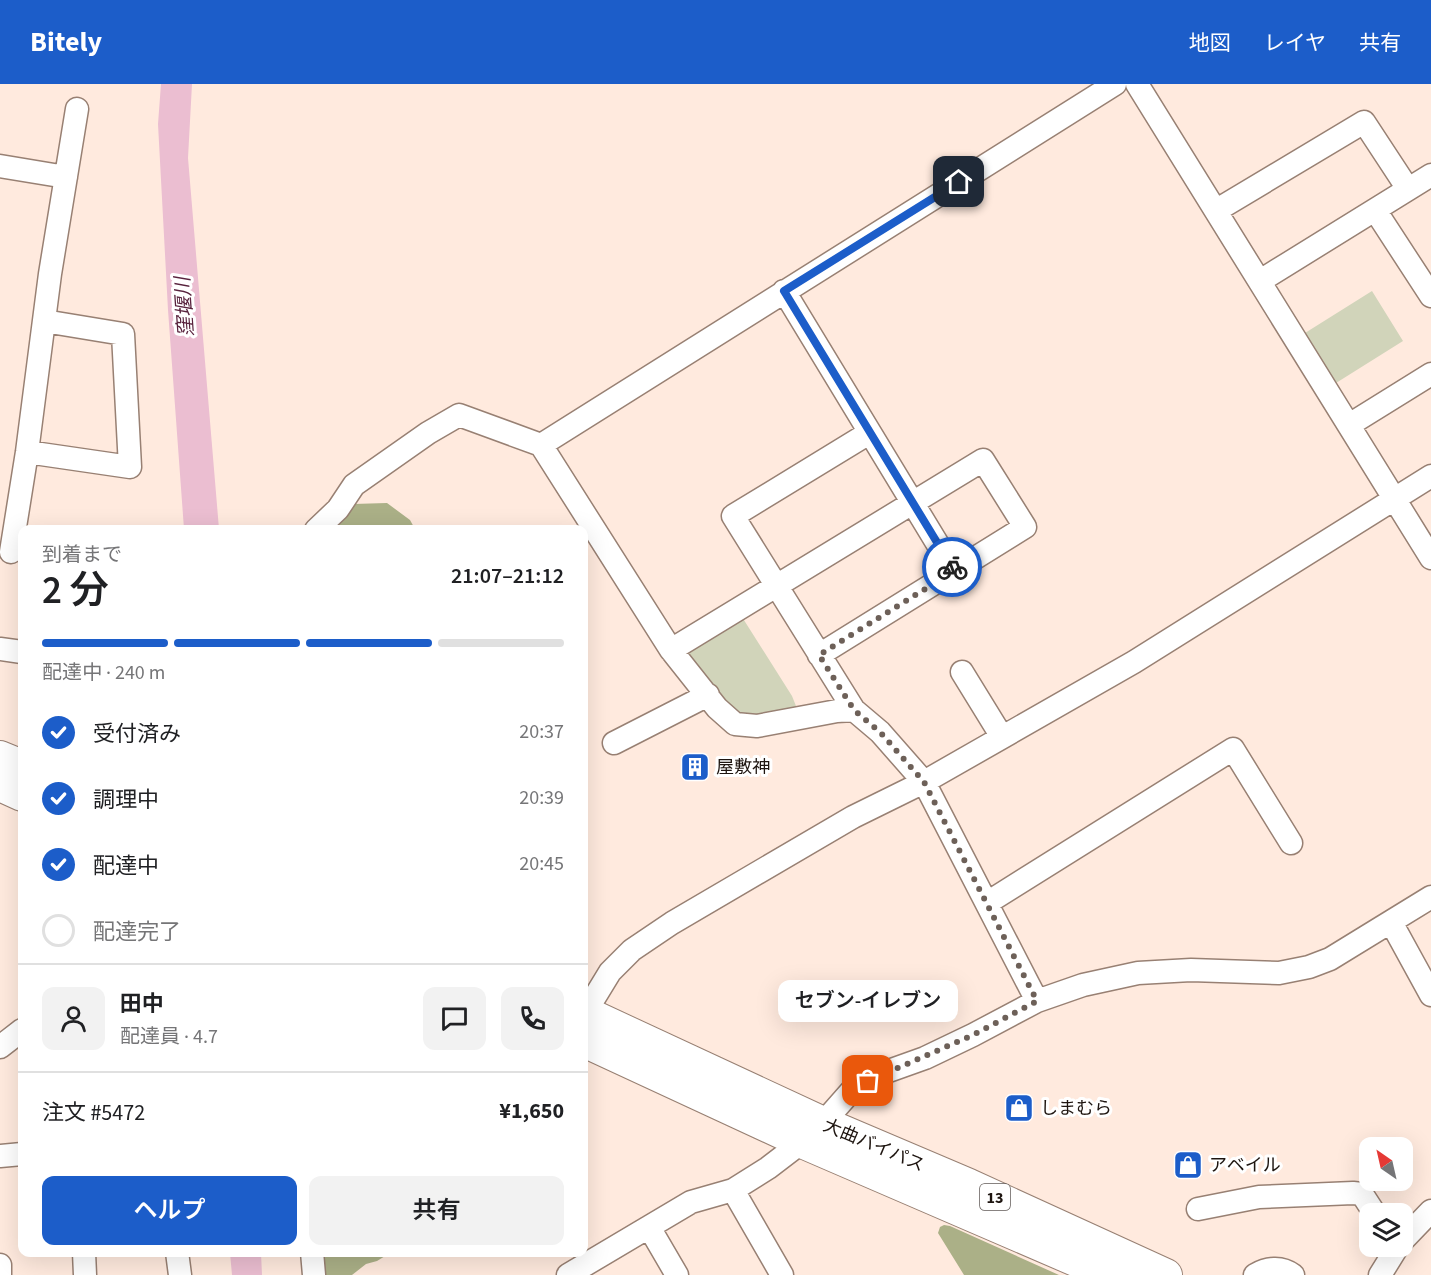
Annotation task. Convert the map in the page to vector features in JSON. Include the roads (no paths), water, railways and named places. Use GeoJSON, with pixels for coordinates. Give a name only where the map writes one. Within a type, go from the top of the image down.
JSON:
{"type":"FeatureCollection","features":[{"type":"Feature","properties":{"kind":"highway"},"geometry":{"type":"LineString","coordinates":[[0,757],[18,764]]}},
{"type":"Feature","properties":{"kind":"highway"},"geometry":{"type":"LineString","coordinates":[[0,785],[18,793]]}},
{"type":"Feature","properties":{"kind":"highway","name":"大曲バイパス"},"geometry":{"type":"LineString","coordinates":[[588,1024],[1110,1275]]}},
{"type":"Feature","properties":{"kind":"highway","name":"大曲バイパス"},"geometry":{"type":"LineString","coordinates":[[812,1133],[969,1185],[1166,1275]]}},
{"type":"Feature","properties":{"kind":"street"},"geometry":{"type":"LineString","coordinates":[[541,445],[1115,84]]}},
{"type":"Feature","properties":{"kind":"street"},"geometry":{"type":"LineString","coordinates":[[1137,84],[1431,558]]}},
{"type":"Feature","properties":{"kind":"street"},"geometry":{"type":"LineString","coordinates":[[11,552],[77,109]]}},
{"type":"Feature","properties":{"kind":"street"},"geometry":{"type":"LineString","coordinates":[[1217,210],[1364,123],[1408,189]]}},
{"type":"Feature","properties":{"kind":"street"},"geometry":{"type":"LineString","coordinates":[[0,166],[66,177]]}},
{"type":"Feature","properties":{"kind":"street"},"geometry":{"type":"LineString","coordinates":[[1260,281],[1431,175]]}},
{"type":"Feature","properties":{"kind":"street"},"geometry":{"type":"LineString","coordinates":[[1375,210],[1431,296]]}},
{"type":"Feature","properties":{"kind":"street"},"geometry":{"type":"LineString","coordinates":[[784,291],[954,571]]}},
{"type":"Feature","properties":{"kind":"street"},"geometry":{"type":"LineString","coordinates":[[27,452],[130,467],[123,334],[44,321]]}},
{"type":"Feature","properties":{"kind":"street"},"geometry":{"type":"LineString","coordinates":[[1349,425],[1431,374]]}},
{"type":"Feature","properties":{"kind":"street"},"geometry":{"type":"LineString","coordinates":[[322,525],[338,510],[354,485],[428,433],[459,416],[541,445],[671,650],[708,696],[735,723],[757,726],[854,710]]}},
{"type":"Feature","properties":{"kind":"street"},"geometry":{"type":"LineString","coordinates":[[869,433],[733,516],[854,710],[880,732],[924,782],[1037,1001]]}},
{"type":"Feature","properties":{"kind":"street"},"geometry":{"type":"LineString","coordinates":[[671,650],[983,460],[1025,527],[819,655]]}},
{"type":"Feature","properties":{"kind":"street"},"geometry":{"type":"LineString","coordinates":[[588,1014],[610,972],[640,944],[672,922],[853,817],[924,782],[1134,662],[1431,476]]}},
{"type":"Feature","properties":{"kind":"street"},"geometry":{"type":"LineString","coordinates":[[0,649],[18,651]]}},
{"type":"Feature","properties":{"kind":"street"},"geometry":{"type":"LineString","coordinates":[[962,672],[1002,737]]}},
{"type":"Feature","properties":{"kind":"street"},"geometry":{"type":"LineString","coordinates":[[614,743],[708,696]]}},
{"type":"Feature","properties":{"kind":"street"},"geometry":{"type":"LineString","coordinates":[[987,903],[1233,749],[1291,843]]}},
{"type":"Feature","properties":{"kind":"street"},"geometry":{"type":"LineString","coordinates":[[568,1275],[692,1202],[733,1190],[812,1133],[853,1089],[884,1073],[925,1058],[1037,1001],[1083,985],[1138,973],[1191,970],[1279,973],[1309,967],[1330,959],[1431,897]]}},
{"type":"Feature","properties":{"kind":"street"},"geometry":{"type":"LineString","coordinates":[[1391,922],[1431,995]]}},
{"type":"Feature","properties":{"kind":"street"},"geometry":{"type":"LineString","coordinates":[[0,1047],[18,1033]]}},
{"type":"Feature","properties":{"kind":"street"},"geometry":{"type":"LineString","coordinates":[[0,1155],[18,1154]]}},
{"type":"Feature","properties":{"kind":"street"},"geometry":{"type":"LineString","coordinates":[[733,1190],[782,1275]]}},
{"type":"Feature","properties":{"kind":"street"},"geometry":{"type":"LineString","coordinates":[[1198,1209],[1259,1197],[1353,1193],[1362,1194],[1368,1203]]}},
{"type":"Feature","properties":{"kind":"street"},"geometry":{"type":"LineString","coordinates":[[1413,1229],[1431,1210]]}},
{"type":"Feature","properties":{"kind":"street"},"geometry":{"type":"LineString","coordinates":[[649,1227],[677,1275]]}},
{"type":"Feature","properties":{"kind":"street"},"geometry":{"type":"LineString","coordinates":[[84,1257],[85,1275]]}},
{"type":"Feature","properties":{"kind":"street"},"geometry":{"type":"LineString","coordinates":[[178,1257],[180,1275]]}},
{"type":"Feature","properties":{"kind":"street"},"geometry":{"type":"LineString","coordinates":[[312,1257],[314,1275]]}},
{"type":"Feature","properties":{"kind":"street"},"geometry":{"type":"LineString","coordinates":[[1380,1275],[1391,1257]]}},
{"type":"Feature","properties":{"kind":"street"},"geometry":{"type":"LineString","coordinates":[[0,1265],[0,1275]]}},
{"type":"Feature","properties":{"kind":"street"},"geometry":{"type":"LineString","coordinates":[[1255,1275],[1265,1270],[1277,1269],[1293,1275]]}},
{"type":"Feature","properties":{"kind":"water","name":"窪堰川"},"geometry":{"type":"Polygon","coordinates":[[[161,84],[192,84],[188,158],[219,525],[184,525],[168,310],[158,124],[161,84]]]}},
{"type":"Feature","properties":{"kind":"water"},"geometry":{"type":"Polygon","coordinates":[[[230,1257],[261,1257],[262,1275],[232,1275],[230,1257]]]}},
{"type":"Feature","properties":{"kind":"place","name":"屋敷神"},"geometry":{"type":"Point","coordinates":[695,767]}},
{"type":"Feature","properties":{"kind":"place","name":"セブン-イレブン"},"geometry":{"type":"Point","coordinates":[868,1081]}},
{"type":"Feature","properties":{"kind":"place","name":"しまむら"},"geometry":{"type":"Point","coordinates":[1019,1108]}},
{"type":"Feature","properties":{"kind":"place","name":"アベイル"},"geometry":{"type":"Point","coordinates":[1188,1165]}}]}
